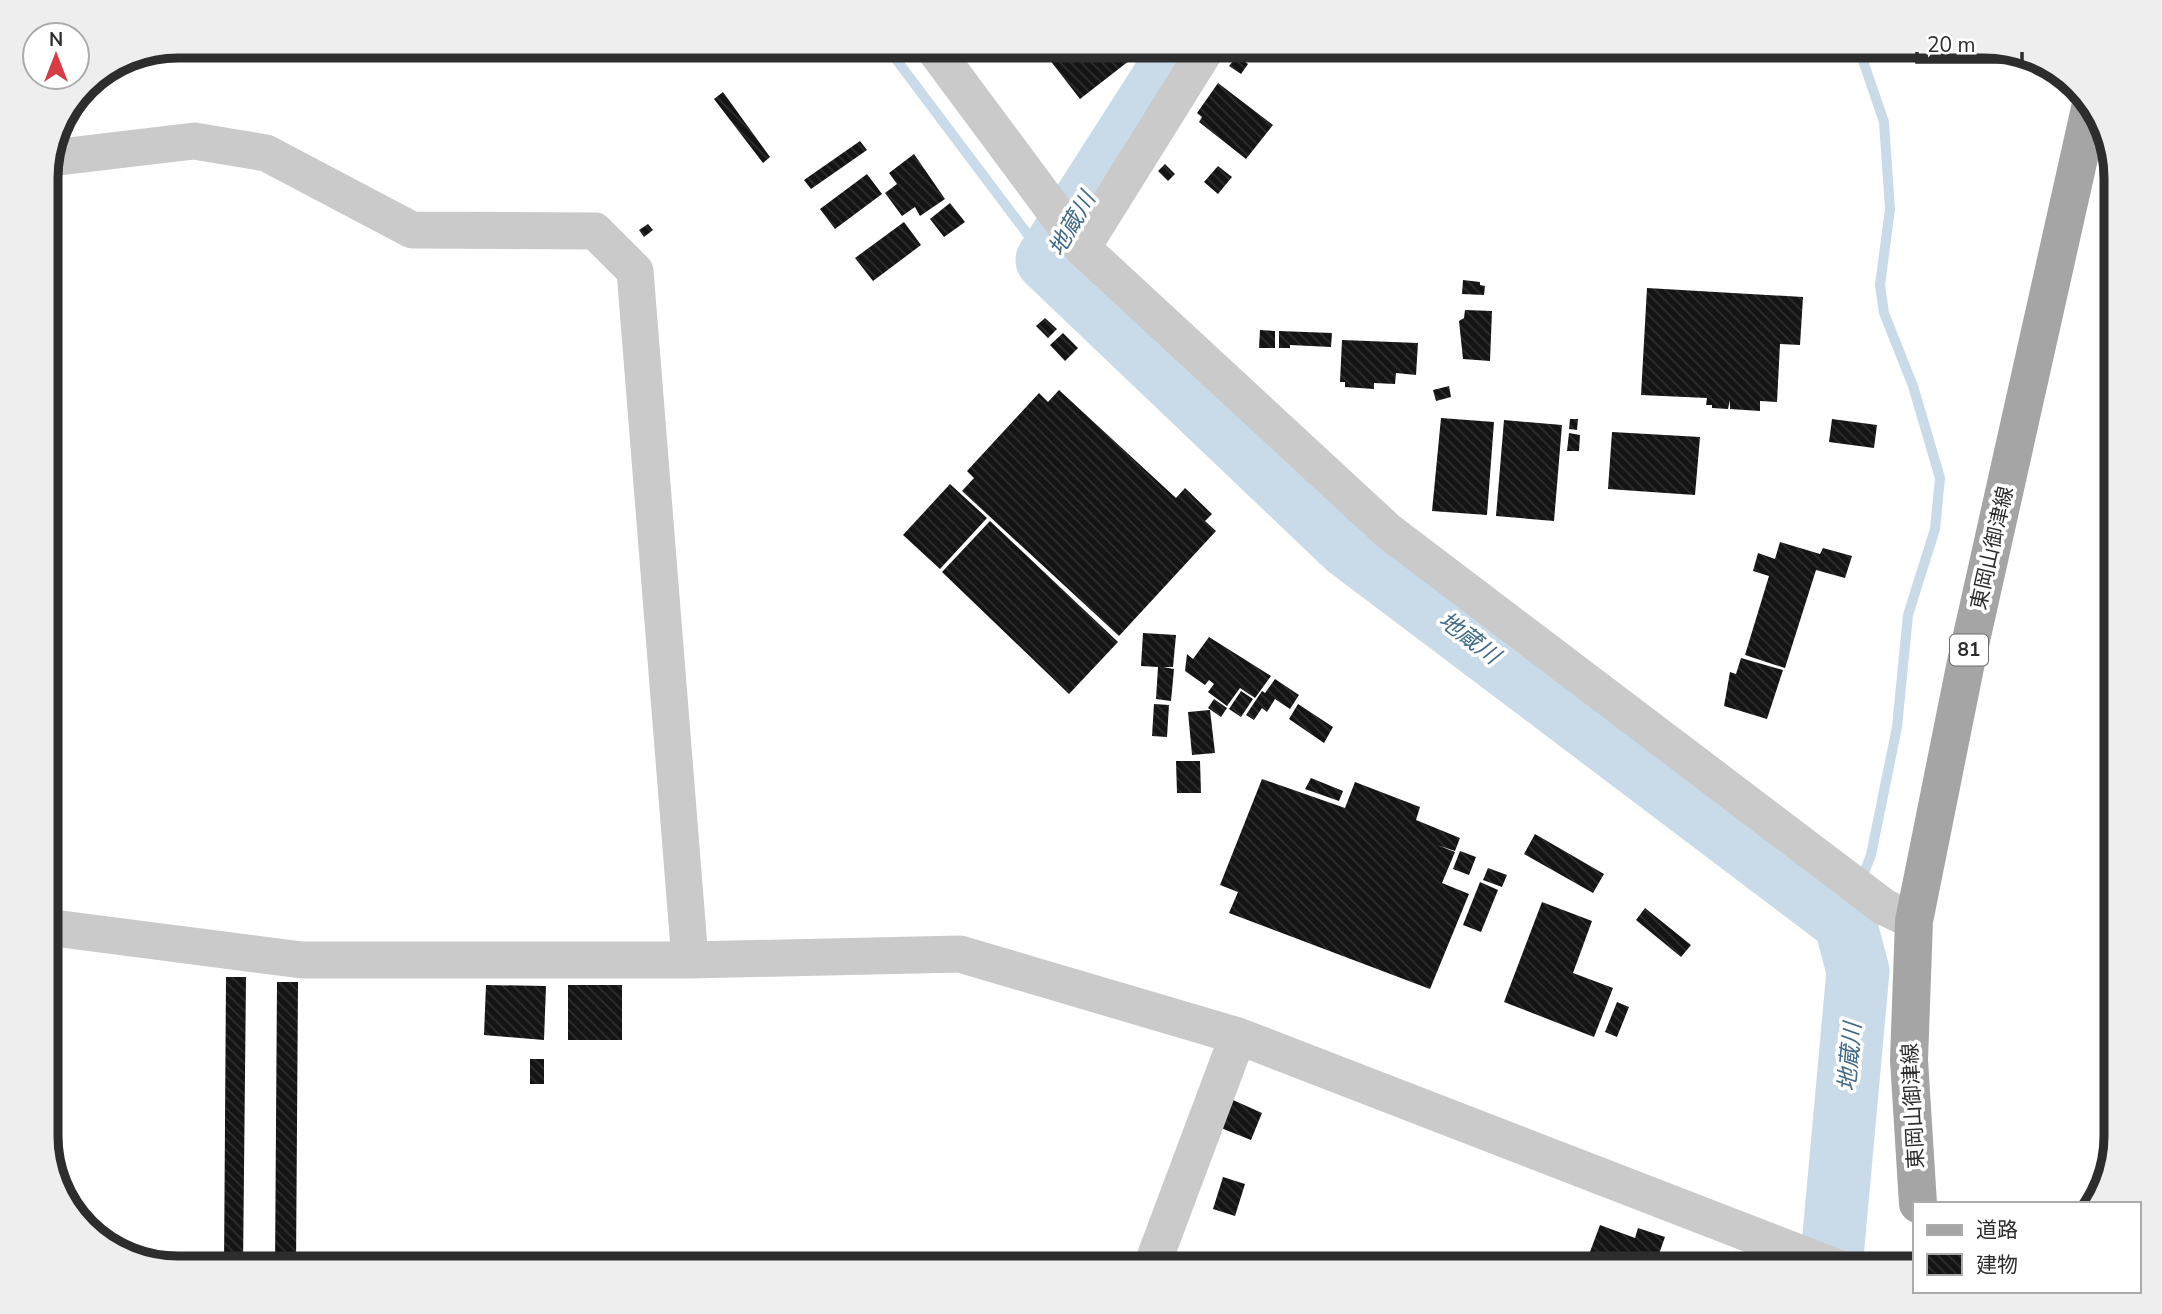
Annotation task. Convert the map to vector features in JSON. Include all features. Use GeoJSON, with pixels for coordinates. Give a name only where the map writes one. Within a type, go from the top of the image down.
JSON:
{"type":"FeatureCollection","features":[{"type":"Feature","properties":{"kind":"main road","name":"東岡山御津線"},"geometry":{"type":"LineString","coordinates":[[1918,1202],[1909,1060],[1914,921],[1965,667],[2088,118]]}},
{"type":"Feature","properties":{"kind":"street"},"geometry":{"type":"LineString","coordinates":[[941,58],[1082,248],[1388,531],[1884,907],[1914,921]]}},
{"type":"Feature","properties":{"kind":"street"},"geometry":{"type":"LineString","coordinates":[[1082,248],[1201,58]]}},
{"type":"Feature","properties":{"kind":"street"},"geometry":{"type":"LineString","coordinates":[[60,157],[194,141],[266,153],[412,230],[595,231],[635,271],[690,960]]}},
{"type":"Feature","properties":{"kind":"street"},"geometry":{"type":"LineString","coordinates":[[58,929],[302,960],[690,960],[960,954],[1238,1036],[1805,1256]]}},
{"type":"Feature","properties":{"kind":"street"},"geometry":{"type":"LineString","coordinates":[[1156,1256],[1238,1036]]}},
{"type":"Feature","properties":{"kind":"building"},"geometry":{"type":"Polygon","coordinates":[[[1048,58],[1133,58],[1080,99],[1048,58]]]}},
{"type":"Feature","properties":{"kind":"building"},"geometry":{"type":"Polygon","coordinates":[[[1235,58],[1248,64],[1241,74],[1229,66],[1235,58]]]}},
{"type":"Feature","properties":{"kind":"building"},"geometry":{"type":"Polygon","coordinates":[[[1218,83],[1273,125],[1246,159],[1199,122],[1202,117],[1197,113],[1218,83]]]}},
{"type":"Feature","properties":{"kind":"building"},"geometry":{"type":"Polygon","coordinates":[[[723,92],[770,157],[763,163],[714,99],[723,92]]]}},
{"type":"Feature","properties":{"kind":"building"},"geometry":{"type":"Polygon","coordinates":[[[860,141],[867,150],[811,189],[804,180],[860,141]]]}},
{"type":"Feature","properties":{"kind":"building"},"geometry":{"type":"Polygon","coordinates":[[[914,154],[945,199],[920,216],[915,207],[902,216],[885,193],[897,184],[889,173],[914,154]]]}},
{"type":"Feature","properties":{"kind":"building"},"geometry":{"type":"Polygon","coordinates":[[[1165,164],[1175,174],[1168,181],[1158,171],[1165,164]]]}},
{"type":"Feature","properties":{"kind":"building"},"geometry":{"type":"Polygon","coordinates":[[[1218,166],[1232,177],[1218,194],[1204,182],[1218,166]]]}},
{"type":"Feature","properties":{"kind":"building"},"geometry":{"type":"Polygon","coordinates":[[[867,174],[882,194],[835,229],[820,209],[867,174]]]}},
{"type":"Feature","properties":{"kind":"building"},"geometry":{"type":"Polygon","coordinates":[[[950,203],[965,222],[944,237],[930,219],[950,203]]]}},
{"type":"Feature","properties":{"kind":"building"},"geometry":{"type":"Polygon","coordinates":[[[904,222],[921,245],[873,281],[855,258],[904,222]]]}},
{"type":"Feature","properties":{"kind":"building"},"geometry":{"type":"Polygon","coordinates":[[[648,224],[653,230],[644,237],[639,230],[648,224]]]}},
{"type":"Feature","properties":{"kind":"building"},"geometry":{"type":"Polygon","coordinates":[[[1463,280],[1480,282],[1480,285],[1485,286],[1484,295],[1462,294],[1463,280]]]}},
{"type":"Feature","properties":{"kind":"building"},"geometry":{"type":"Polygon","coordinates":[[[1647,288],[1803,297],[1800,345],[1780,344],[1777,402],[1760,401],[1760,411],[1730,409],[1730,400],[1728,409],[1706,405],[1707,398],[1641,395],[1647,288]]]}},
{"type":"Feature","properties":{"kind":"building"},"geometry":{"type":"Polygon","coordinates":[[[1465,310],[1492,311],[1490,361],[1463,359],[1459,321],[1464,318],[1465,310]]]}},
{"type":"Feature","properties":{"kind":"building"},"geometry":{"type":"Polygon","coordinates":[[[1045,318],[1057,329],[1048,338],[1036,326],[1045,318]]]}},
{"type":"Feature","properties":{"kind":"building"},"geometry":{"type":"Polygon","coordinates":[[[1260,330],[1275,331],[1275,348],[1259,348],[1260,330]]]}},
{"type":"Feature","properties":{"kind":"building"},"geometry":{"type":"Polygon","coordinates":[[[1279,331],[1332,333],[1331,347],[1290,345],[1290,348],[1279,348],[1279,331]]]}},
{"type":"Feature","properties":{"kind":"building"},"geometry":{"type":"Polygon","coordinates":[[[1063,333],[1078,348],[1065,361],[1050,345],[1063,333]]]}},
{"type":"Feature","properties":{"kind":"building"},"geometry":{"type":"Polygon","coordinates":[[[1342,340],[1418,343],[1416,375],[1396,373],[1395,384],[1374,383],[1374,389],[1345,387],[1345,382],[1340,382],[1342,340]]]}},
{"type":"Feature","properties":{"kind":"building"},"geometry":{"type":"Polygon","coordinates":[[[1449,386],[1451,397],[1436,401],[1433,390],[1449,386]]]}},
{"type":"Feature","properties":{"kind":"building"},"geometry":{"type":"Polygon","coordinates":[[[1059,390],[1176,498],[1185,488],[1212,514],[1205,521],[1216,531],[1119,636],[962,491],[974,478],[967,471],[1039,393],[1048,402],[1059,390]]]}},
{"type":"Feature","properties":{"kind":"building"},"geometry":{"type":"Polygon","coordinates":[[[1441,418],[1494,422],[1487,515],[1432,511],[1441,418]]]}},
{"type":"Feature","properties":{"kind":"building"},"geometry":{"type":"Polygon","coordinates":[[[1570,419],[1578,419],[1577,430],[1569,429],[1570,419]]]}},
{"type":"Feature","properties":{"kind":"building"},"geometry":{"type":"Polygon","coordinates":[[[1832,419],[1877,425],[1874,448],[1829,442],[1832,419]]]}},
{"type":"Feature","properties":{"kind":"building"},"geometry":{"type":"Polygon","coordinates":[[[1504,420],[1562,425],[1554,521],[1496,516],[1504,420]]]}},
{"type":"Feature","properties":{"kind":"building"},"geometry":{"type":"Polygon","coordinates":[[[1612,432],[1700,437],[1695,495],[1608,489],[1612,432]]]}},
{"type":"Feature","properties":{"kind":"building"},"geometry":{"type":"Polygon","coordinates":[[[1569,433],[1580,435],[1579,451],[1567,451],[1569,433]]]}},
{"type":"Feature","properties":{"kind":"building"},"geometry":{"type":"Polygon","coordinates":[[[950,484],[987,518],[940,569],[903,535],[950,484]]]}},
{"type":"Feature","properties":{"kind":"building"},"geometry":{"type":"Polygon","coordinates":[[[990,521],[1118,642],[1069,694],[942,572],[990,521]]]}},
{"type":"Feature","properties":{"kind":"building"},"geometry":{"type":"Polygon","coordinates":[[[1780,542],[1820,554],[1823,548],[1852,556],[1845,578],[1816,570],[1785,668],[1745,655],[1769,576],[1753,571],[1758,553],[1775,559],[1780,542]]]}},
{"type":"Feature","properties":{"kind":"building"},"geometry":{"type":"Polygon","coordinates":[[[1143,633],[1176,635],[1173,667],[1163,667],[1174,669],[1171,701],[1156,699],[1158,667],[1141,666],[1143,633]]]}},
{"type":"Feature","properties":{"kind":"building"},"geometry":{"type":"Polygon","coordinates":[[[1209,637],[1271,676],[1255,698],[1240,688],[1227,706],[1208,692],[1214,684],[1209,680],[1205,685],[1185,671],[1187,654],[1193,659],[1209,637]]]}},
{"type":"Feature","properties":{"kind":"building"},"geometry":{"type":"Polygon","coordinates":[[[1741,658],[1783,670],[1767,719],[1724,706],[1730,672],[1736,674],[1741,658]]]}},
{"type":"Feature","properties":{"kind":"building"},"geometry":{"type":"Polygon","coordinates":[[[1275,679],[1299,695],[1290,709],[1275,699],[1267,712],[1262,708],[1254,720],[1246,715],[1262,691],[1265,693],[1275,679]]]}},
{"type":"Feature","properties":{"kind":"building"},"geometry":{"type":"Polygon","coordinates":[[[1241,691],[1253,699],[1241,717],[1229,709],[1241,691]]]}},
{"type":"Feature","properties":{"kind":"building"},"geometry":{"type":"Polygon","coordinates":[[[1214,699],[1227,708],[1221,717],[1208,708],[1214,699]]]}},
{"type":"Feature","properties":{"kind":"building"},"geometry":{"type":"Polygon","coordinates":[[[1154,704],[1169,705],[1167,737],[1152,736],[1154,704]]]}},
{"type":"Feature","properties":{"kind":"building"},"geometry":{"type":"Polygon","coordinates":[[[1298,704],[1333,727],[1324,743],[1289,719],[1298,704]]]}},
{"type":"Feature","properties":{"kind":"building"},"geometry":{"type":"Polygon","coordinates":[[[1210,710],[1215,753],[1192,755],[1188,712],[1210,710]]]}},
{"type":"Feature","properties":{"kind":"building"},"geometry":{"type":"Polygon","coordinates":[[[1176,761],[1200,761],[1201,793],[1177,793],[1176,761]]]}},
{"type":"Feature","properties":{"kind":"building"},"geometry":{"type":"Polygon","coordinates":[[[1311,778],[1343,791],[1339,801],[1305,789],[1311,778]]]}},
{"type":"Feature","properties":{"kind":"building"},"geometry":{"type":"Polygon","coordinates":[[[1262,779],[1345,808],[1355,782],[1420,807],[1416,820],[1460,838],[1455,851],[1437,845],[1455,852],[1442,883],[1469,894],[1430,989],[1229,913],[1238,892],[1220,885],[1262,779]]]}},
{"type":"Feature","properties":{"kind":"building"},"geometry":{"type":"Polygon","coordinates":[[[1535,834],[1604,874],[1593,893],[1524,854],[1535,834]]]}},
{"type":"Feature","properties":{"kind":"building"},"geometry":{"type":"Polygon","coordinates":[[[1460,851],[1476,857],[1469,875],[1453,869],[1460,851]]]}},
{"type":"Feature","properties":{"kind":"building"},"geometry":{"type":"Polygon","coordinates":[[[1488,868],[1507,875],[1502,887],[1483,880],[1488,868]]]}},
{"type":"Feature","properties":{"kind":"building"},"geometry":{"type":"Polygon","coordinates":[[[1480,882],[1498,890],[1481,932],[1463,925],[1480,882]]]}},
{"type":"Feature","properties":{"kind":"building"},"geometry":{"type":"Polygon","coordinates":[[[1542,902],[1592,921],[1573,973],[1613,988],[1594,1037],[1504,1002],[1542,902]]]}},
{"type":"Feature","properties":{"kind":"building"},"geometry":{"type":"Polygon","coordinates":[[[1645,908],[1691,945],[1681,957],[1636,920],[1645,908]]]}},
{"type":"Feature","properties":{"kind":"building"},"geometry":{"type":"Polygon","coordinates":[[[226,977],[246,977],[243,1256],[224,1256],[226,977]]]}},
{"type":"Feature","properties":{"kind":"building"},"geometry":{"type":"Polygon","coordinates":[[[277,982],[298,982],[296,1256],[275,1256],[277,982]]]}},
{"type":"Feature","properties":{"kind":"building"},"geometry":{"type":"Polygon","coordinates":[[[486,985],[546,986],[544,1040],[484,1035],[486,985]]]}},
{"type":"Feature","properties":{"kind":"building"},"geometry":{"type":"Polygon","coordinates":[[[568,985],[622,985],[622,1040],[568,1040],[568,985]]]}},
{"type":"Feature","properties":{"kind":"building"},"geometry":{"type":"Polygon","coordinates":[[[1617,1002],[1629,1007],[1617,1037],[1605,1032],[1617,1002]]]}},
{"type":"Feature","properties":{"kind":"building"},"geometry":{"type":"Polygon","coordinates":[[[530,1059],[544,1059],[544,1084],[530,1084],[530,1059]]]}},
{"type":"Feature","properties":{"kind":"building"},"geometry":{"type":"Polygon","coordinates":[[[1233,1100],[1262,1113],[1251,1140],[1221,1128],[1233,1100]]]}},
{"type":"Feature","properties":{"kind":"building"},"geometry":{"type":"Polygon","coordinates":[[[1223,1177],[1245,1184],[1235,1216],[1213,1209],[1223,1177]]]}},
{"type":"Feature","properties":{"kind":"building"},"geometry":{"type":"Polygon","coordinates":[[[1600,1225],[1635,1238],[1638,1228],[1665,1237],[1658,1256],[1588,1256],[1600,1225]]]}},
{"type":"Feature","properties":{"kind":"waterway"},"geometry":{"type":"LineString","coordinates":[[895,58],[1047,260]]}},
{"type":"Feature","properties":{"kind":"waterway","name":"地蔵川"},"geometry":{"type":"LineString","coordinates":[[1176,58],[1047,260],[1347,546],[1845,922],[1858,971],[1832,1256]]}},
{"type":"Feature","properties":{"kind":"waterway"},"geometry":{"type":"LineString","coordinates":[[1845,922],[1871,855],[1897,727],[1908,615],[1935,529],[1940,478],[1913,386],[1884,313],[1880,285],[1890,209],[1884,122],[1862,58]]}}]}
